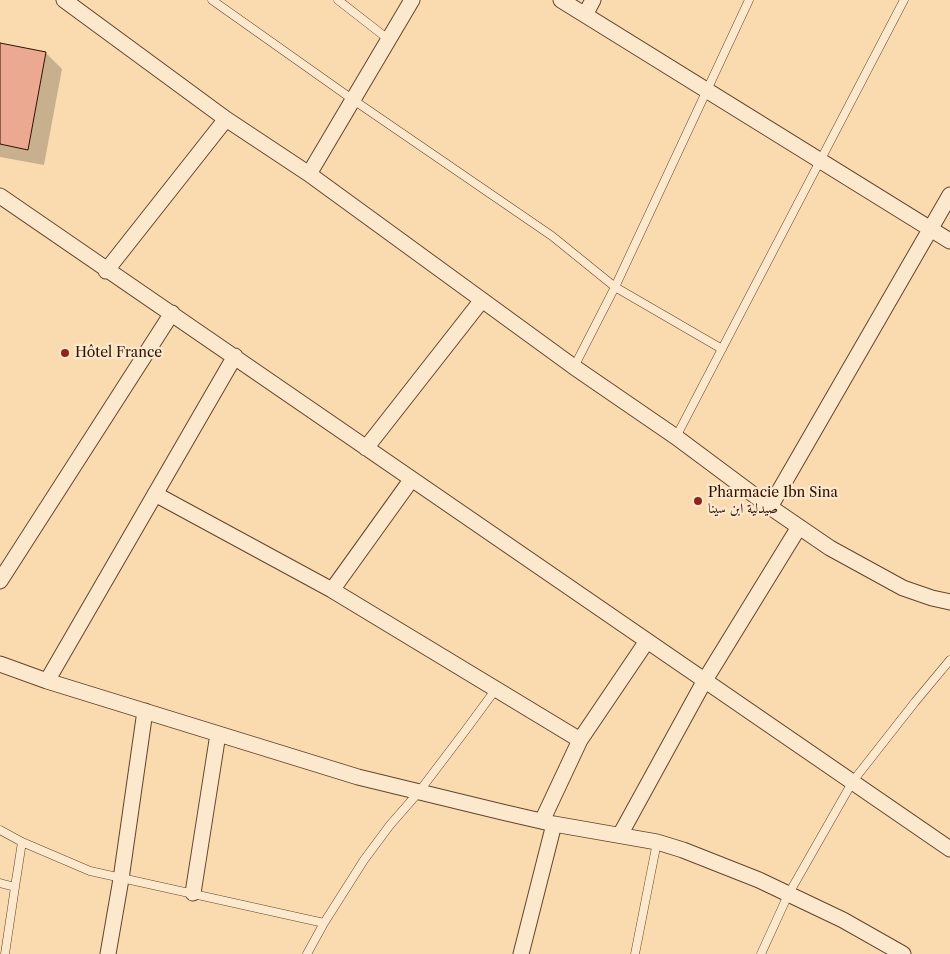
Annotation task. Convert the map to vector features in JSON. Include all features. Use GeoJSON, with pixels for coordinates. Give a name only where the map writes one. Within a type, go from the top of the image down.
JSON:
{"type":"FeatureCollection","features":[{"type":"Feature","properties":{"kind":"street"},"geometry":{"type":"LineString","coordinates":[[309,174],[412,0]]}},
{"type":"Feature","properties":{"kind":"street"},"geometry":{"type":"LineString","coordinates":[[561,0],[950,241]]}},
{"type":"Feature","properties":{"kind":"street"},"geometry":{"type":"LineString","coordinates":[[584,15],[593,0]]}},
{"type":"Feature","properties":{"kind":"street"},"geometry":{"type":"LineString","coordinates":[[74,3],[226,119],[309,174],[574,367],[676,437],[799,527],[830,548],[884,578],[916,593],[948,603]]}},
{"type":"Feature","properties":{"kind":"street"},"geometry":{"type":"LineString","coordinates":[[106,270],[226,119]]}},
{"type":"Feature","properties":{"kind":"street"},"geometry":{"type":"LineString","coordinates":[[770,507],[950,195]]}},
{"type":"Feature","properties":{"kind":"street"},"geometry":{"type":"LineString","coordinates":[[0,196],[950,849]]}},
{"type":"Feature","properties":{"kind":"street"},"geometry":{"type":"LineString","coordinates":[[366,448],[482,300]]}},
{"type":"Feature","properties":{"kind":"street"},"geometry":{"type":"LineString","coordinates":[[0,581],[7,557],[172,313]]}},
{"type":"Feature","properties":{"kind":"street"},"geometry":{"type":"LineString","coordinates":[[47,681],[235,356]]}},
{"type":"Feature","properties":{"kind":"street"},"geometry":{"type":"LineString","coordinates":[[332,590],[411,480]]}},
{"type":"Feature","properties":{"kind":"street"},"geometry":{"type":"LineString","coordinates":[[155,494],[332,590],[580,740]]}},
{"type":"Feature","properties":{"kind":"street"},"geometry":{"type":"LineString","coordinates":[[620,835],[705,680],[799,527]]}},
{"type":"Feature","properties":{"kind":"street"},"geometry":{"type":"LineString","coordinates":[[521,954],[548,823],[580,740],[647,641]]}},
{"type":"Feature","properties":{"kind":"street"},"geometry":{"type":"LineString","coordinates":[[0,664],[47,681],[358,778],[548,823],[657,842],[758,880],[843,920],[903,954]]}},
{"type":"Feature","properties":{"kind":"street"},"geometry":{"type":"LineString","coordinates":[[108,954],[121,879],[144,711]]}},
{"type":"Feature","properties":{"kind":"street"},"geometry":{"type":"LineString","coordinates":[[193,893],[218,734]]}},
{"type":"Feature","properties":{"kind":"lane"},"geometry":{"type":"LineString","coordinates":[[212,0],[552,236],[615,287],[722,349]]}},
{"type":"Feature","properties":{"kind":"lane"},"geometry":{"type":"LineString","coordinates":[[338,0],[388,39]]}},
{"type":"Feature","properties":{"kind":"lane"},"geometry":{"type":"LineString","coordinates":[[574,367],[615,287],[749,0]]}},
{"type":"Feature","properties":{"kind":"lane"},"geometry":{"type":"LineString","coordinates":[[676,437],[904,0]]}},
{"type":"Feature","properties":{"kind":"lane"},"geometry":{"type":"LineString","coordinates":[[762,954],[788,895],[853,782],[950,660]]}},
{"type":"Feature","properties":{"kind":"lane"},"geometry":{"type":"LineString","coordinates":[[307,954],[324,922],[384,832],[418,793],[496,689]]}},
{"type":"Feature","properties":{"kind":"lane"},"geometry":{"type":"LineString","coordinates":[[0,830],[22,842],[90,871],[324,922]]}},
{"type":"Feature","properties":{"kind":"lane"},"geometry":{"type":"LineString","coordinates":[[5,954],[22,842]]}},
{"type":"Feature","properties":{"kind":"lane"},"geometry":{"type":"LineString","coordinates":[[636,954],[657,842]]}},
{"type":"Feature","properties":{"kind":"lane"},"geometry":{"type":"LineString","coordinates":[[0,883],[15,887]]}},
{"type":"Feature","properties":{"kind":"building"},"geometry":{"type":"Polygon","coordinates":[[[0,43],[46,52],[28,150],[0,144],[0,43]]]}},
{"type":"Feature","properties":{"kind":"place","name":"Hôtel France"},"geometry":{"type":"Point","coordinates":[65,353]}},
{"type":"Feature","properties":{"kind":"place","name":"Pharmacie Ibn Sina صيدلية ابن سينا"},"geometry":{"type":"Point","coordinates":[698,501]}}]}
